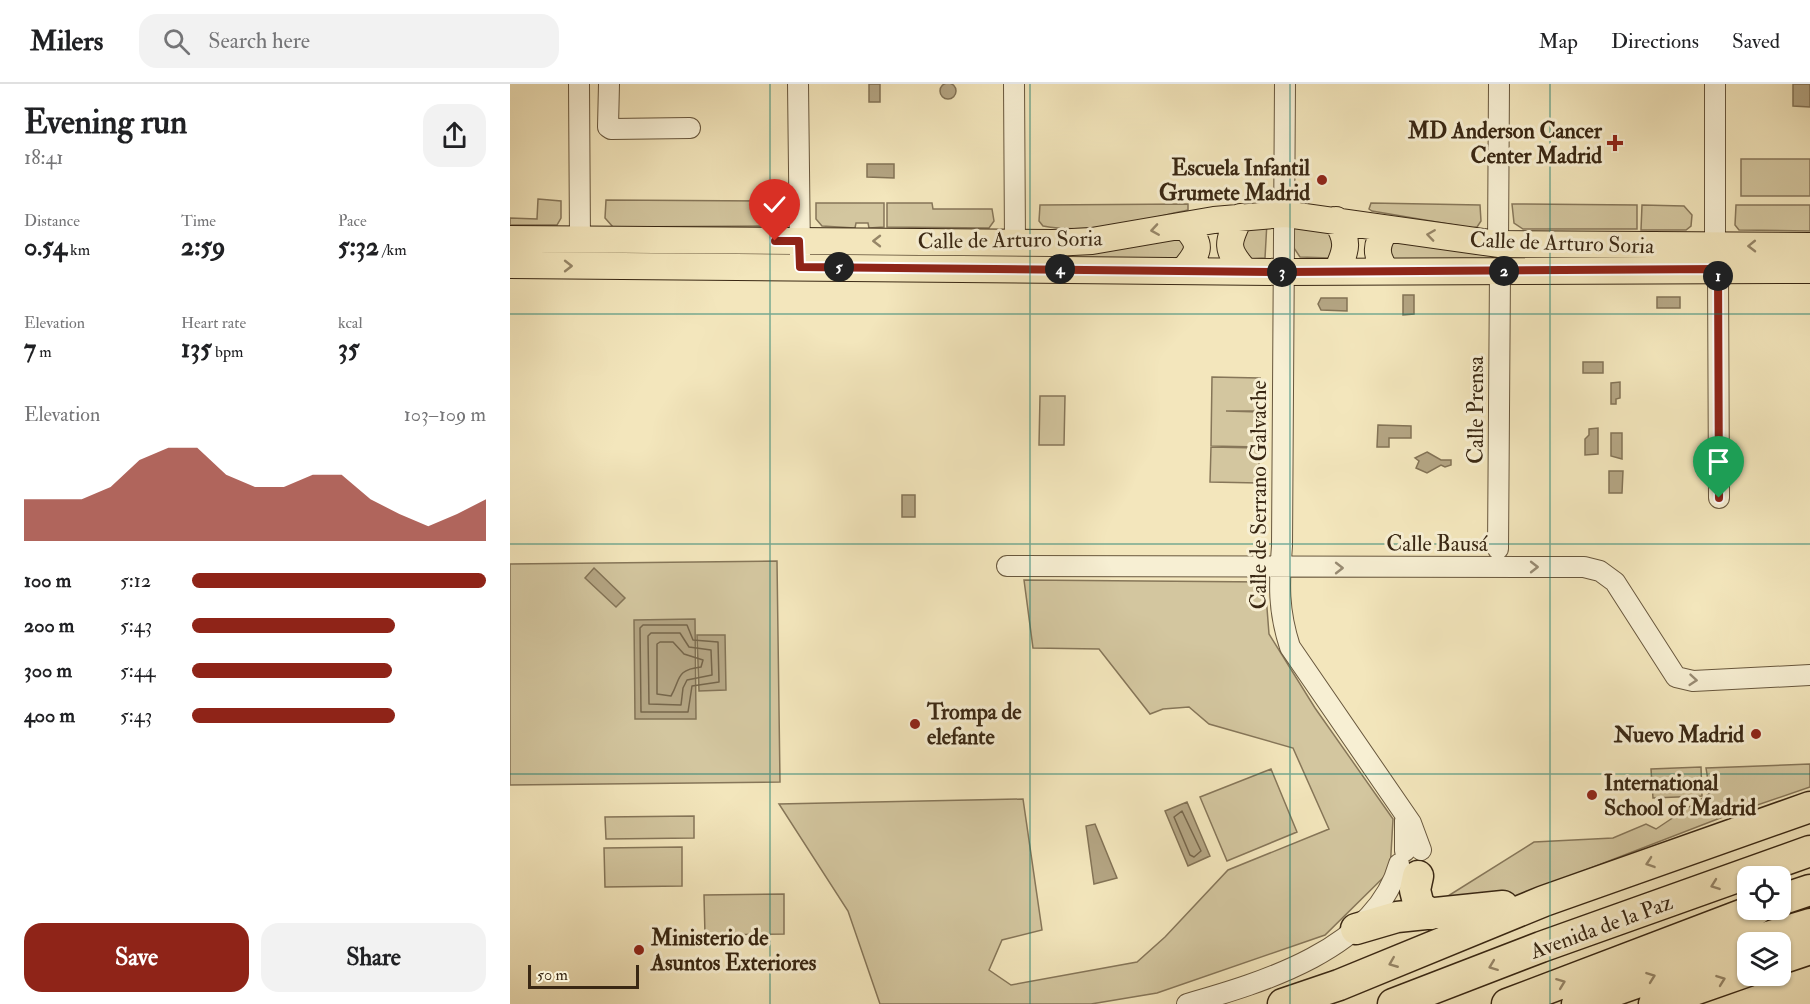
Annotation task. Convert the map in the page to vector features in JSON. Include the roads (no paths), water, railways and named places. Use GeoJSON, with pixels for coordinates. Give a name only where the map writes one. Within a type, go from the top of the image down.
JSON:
{"type":"FeatureCollection","features":[{"type":"Feature","properties":{"kind":"highway"},"geometry":{"type":"LineString","coordinates":[[1283,1004],[1339,985],[1544,901],[1810,807]]}},
{"type":"Feature","properties":{"kind":"highway","name":"Avenida de la Paz"},"geometry":{"type":"LineString","coordinates":[[1393,1004],[1541,947],[1810,851]]}},
{"type":"Feature","properties":{"kind":"highway"},"geometry":{"type":"LineString","coordinates":[[1411,864],[1419,906],[1431,914]]}},
{"type":"Feature","properties":{"kind":"highway"},"geometry":{"type":"LineString","coordinates":[[1791,896],[1810,890]]}},
{"type":"Feature","properties":{"kind":"highway"},"geometry":{"type":"LineString","coordinates":[[1356,929],[1385,919],[1544,901]]}},
{"type":"Feature","properties":{"kind":"highway","name":"Avenida de la Paz"},"geometry":{"type":"LineString","coordinates":[[1507,1004],[1737,917]]}},
{"type":"Feature","properties":{"kind":"highway"},"geometry":{"type":"LineString","coordinates":[[1784,932],[1810,924]]}},
{"type":"Feature","properties":{"kind":"highway"},"geometry":{"type":"LineString","coordinates":[[1577,1004],[1737,947]]}},
{"type":"Feature","properties":{"kind":"highway"},"geometry":{"type":"LineString","coordinates":[[1791,955],[1810,949]]}},
{"type":"Feature","properties":{"kind":"highway"},"geometry":{"type":"LineString","coordinates":[[1654,1004],[1737,975]]}},
{"type":"Feature","properties":{"kind":"main road","name":"Calle de Arturo Soria"},"geometry":{"type":"LineString","coordinates":[[510,240],[1092,241],[1240,217],[1285,214],[1498,244],[1717,258],[1810,270]]}},
{"type":"Feature","properties":{"kind":"main road"},"geometry":{"type":"LineString","coordinates":[[1240,217],[1229,240],[1232,256],[1245,271]]}},
{"type":"Feature","properties":{"kind":"main road"},"geometry":{"type":"LineString","coordinates":[[1336,220],[1346,237],[1345,255],[1336,272]]}},
{"type":"Feature","properties":{"kind":"main road"},"geometry":{"type":"LineString","coordinates":[[1184,270],[1197,254],[1198,247],[1196,239],[1185,226]]}},
{"type":"Feature","properties":{"kind":"main road"},"geometry":{"type":"LineString","coordinates":[[1386,271],[1379,260],[1377,249],[1387,229]]}},
{"type":"Feature","properties":{"kind":"main road","name":"Calle de Arturo Soria"},"geometry":{"type":"LineString","coordinates":[[510,266],[1284,272],[1500,271],[1717,258],[1810,246]]}},
{"type":"Feature","properties":{"kind":"street"},"geometry":{"type":"LineString","coordinates":[[579,84],[580,240]]}},
{"type":"Feature","properties":{"kind":"street"},"geometry":{"type":"LineString","coordinates":[[609,84],[610,129],[690,128]]}},
{"type":"Feature","properties":{"kind":"street"},"geometry":{"type":"LineString","coordinates":[[798,84],[800,267]]}},
{"type":"Feature","properties":{"kind":"street"},"geometry":{"type":"LineString","coordinates":[[1014,84],[1015,242]]}},
{"type":"Feature","properties":{"kind":"street","name":"Calle de Serrano Galvache"},"geometry":{"type":"LineString","coordinates":[[1285,84],[1281,565],[1278,593],[1282,623],[1290,647],[1411,823],[1411,864]]}},
{"type":"Feature","properties":{"kind":"street"},"geometry":{"type":"LineString","coordinates":[[1498,244],[1499,84]]}},
{"type":"Feature","properties":{"kind":"street"},"geometry":{"type":"LineString","coordinates":[[1715,84],[1719,498]]}},
{"type":"Feature","properties":{"kind":"street","name":"Calle Prensa"},"geometry":{"type":"LineString","coordinates":[[1498,549],[1500,271]]}},
{"type":"Feature","properties":{"kind":"street","name":"Calle Bausá"},"geometry":{"type":"LineString","coordinates":[[1007,566],[1584,567],[1600,571],[1615,582],[1676,677],[1693,681],[1810,675]]}},
{"type":"Feature","properties":{"kind":"street"},"geometry":{"type":"LineString","coordinates":[[1187,1004],[1216,996],[1359,944],[1385,919],[1411,864]]}},
{"type":"Feature","properties":{"kind":"street"},"geometry":{"type":"LineString","coordinates":[[1307,961],[1326,952],[1356,929],[1411,864]]}},
{"type":"Feature","properties":{"kind":"water"},"geometry":{"type":"Polygon","coordinates":[[[948,83],[956,91],[948,99],[940,91],[948,83]]]}},
{"type":"Feature","properties":{"kind":"water"},"geometry":{"type":"Polygon","coordinates":[[[869,84],[880,84],[880,102],[869,102],[869,84]]]}},
{"type":"Feature","properties":{"kind":"water"},"geometry":{"type":"Polygon","coordinates":[[[1793,84],[1810,84],[1810,107],[1793,106],[1793,84]]]}},
{"type":"Feature","properties":{"kind":"water"},"geometry":{"type":"Polygon","coordinates":[[[867,164],[894,164],[894,178],[867,177],[867,164]]]}},
{"type":"Feature","properties":{"kind":"water"},"geometry":{"type":"Polygon","coordinates":[[[1403,295],[1414,295],[1414,314],[1403,315],[1403,295]]]}},
{"type":"Feature","properties":{"kind":"water"},"geometry":{"type":"Polygon","coordinates":[[[1657,297],[1680,297],[1680,308],[1657,308],[1657,297]]]}},
{"type":"Feature","properties":{"kind":"water"},"geometry":{"type":"Polygon","coordinates":[[[1321,298],[1347,298],[1347,311],[1321,310],[1318,304],[1321,298]]]}},
{"type":"Feature","properties":{"kind":"water"},"geometry":{"type":"Polygon","coordinates":[[[1583,362],[1603,362],[1603,373],[1583,373],[1583,362]]]}},
{"type":"Feature","properties":{"kind":"water"},"geometry":{"type":"Polygon","coordinates":[[[1620,382],[1620,398],[1616,399],[1616,404],[1611,404],[1611,383],[1620,382]]]}},
{"type":"Feature","properties":{"kind":"water"},"geometry":{"type":"Polygon","coordinates":[[[1378,425],[1411,426],[1411,438],[1389,438],[1389,447],[1377,447],[1378,425]]]}},
{"type":"Feature","properties":{"kind":"water"},"geometry":{"type":"Polygon","coordinates":[[[1598,428],[1598,454],[1585,455],[1585,439],[1589,435],[1589,429],[1598,428]]]}},
{"type":"Feature","properties":{"kind":"water"},"geometry":{"type":"Polygon","coordinates":[[[1611,433],[1622,433],[1622,459],[1611,456],[1611,433]]]}},
{"type":"Feature","properties":{"kind":"water"},"geometry":{"type":"Polygon","coordinates":[[[1427,452],[1441,460],[1451,460],[1451,465],[1445,467],[1441,465],[1427,473],[1416,468],[1419,461],[1415,458],[1427,452]]]}},
{"type":"Feature","properties":{"kind":"water"},"geometry":{"type":"Polygon","coordinates":[[[1609,471],[1623,471],[1622,493],[1609,493],[1609,471]]]}},
{"type":"Feature","properties":{"kind":"water"},"geometry":{"type":"Polygon","coordinates":[[[902,495],[915,495],[915,517],[902,517],[902,495]]]}},
{"type":"Feature","properties":{"kind":"water"},"geometry":{"type":"Polygon","coordinates":[[[594,568],[625,598],[616,607],[585,578],[594,568]]]}},
{"type":"Feature","properties":{"kind":"water"},"geometry":{"type":"Polygon","coordinates":[[[695,619],[696,719],[635,719],[634,620],[695,619]]]}},
{"type":"Feature","properties":{"kind":"water"},"geometry":{"type":"Polygon","coordinates":[[[697,635],[725,635],[726,690],[699,691],[697,635]]]}},
{"type":"Feature","properties":{"kind":"water"},"geometry":{"type":"Polygon","coordinates":[[[1187,802],[1210,856],[1188,866],[1165,811],[1187,802]]]}},
{"type":"Feature","properties":{"kind":"water"},"geometry":{"type":"Polygon","coordinates":[[[1095,824],[1117,878],[1094,884],[1086,826],[1095,824]]]}},
{"type":"Feature","properties":{"kind":"place","name":"MD Anderson Cancer Center Madrid"},"geometry":{"type":"Point","coordinates":[1615,143]}},
{"type":"Feature","properties":{"kind":"place","name":"Escuela Infantil Grumete Madrid"},"geometry":{"type":"Point","coordinates":[1322,180]}},
{"type":"Feature","properties":{"kind":"place","name":"Trompa de elefante"},"geometry":{"type":"Point","coordinates":[915,724]}},
{"type":"Feature","properties":{"kind":"place","name":"Nuevo Madrid"},"geometry":{"type":"Point","coordinates":[1756,734]}},
{"type":"Feature","properties":{"kind":"place","name":"International School of Madrid"},"geometry":{"type":"Point","coordinates":[1592,795]}},
{"type":"Feature","properties":{"kind":"place","name":"Ministerio de Asuntos Exteriores"},"geometry":{"type":"Point","coordinates":[639,950]}}]}
